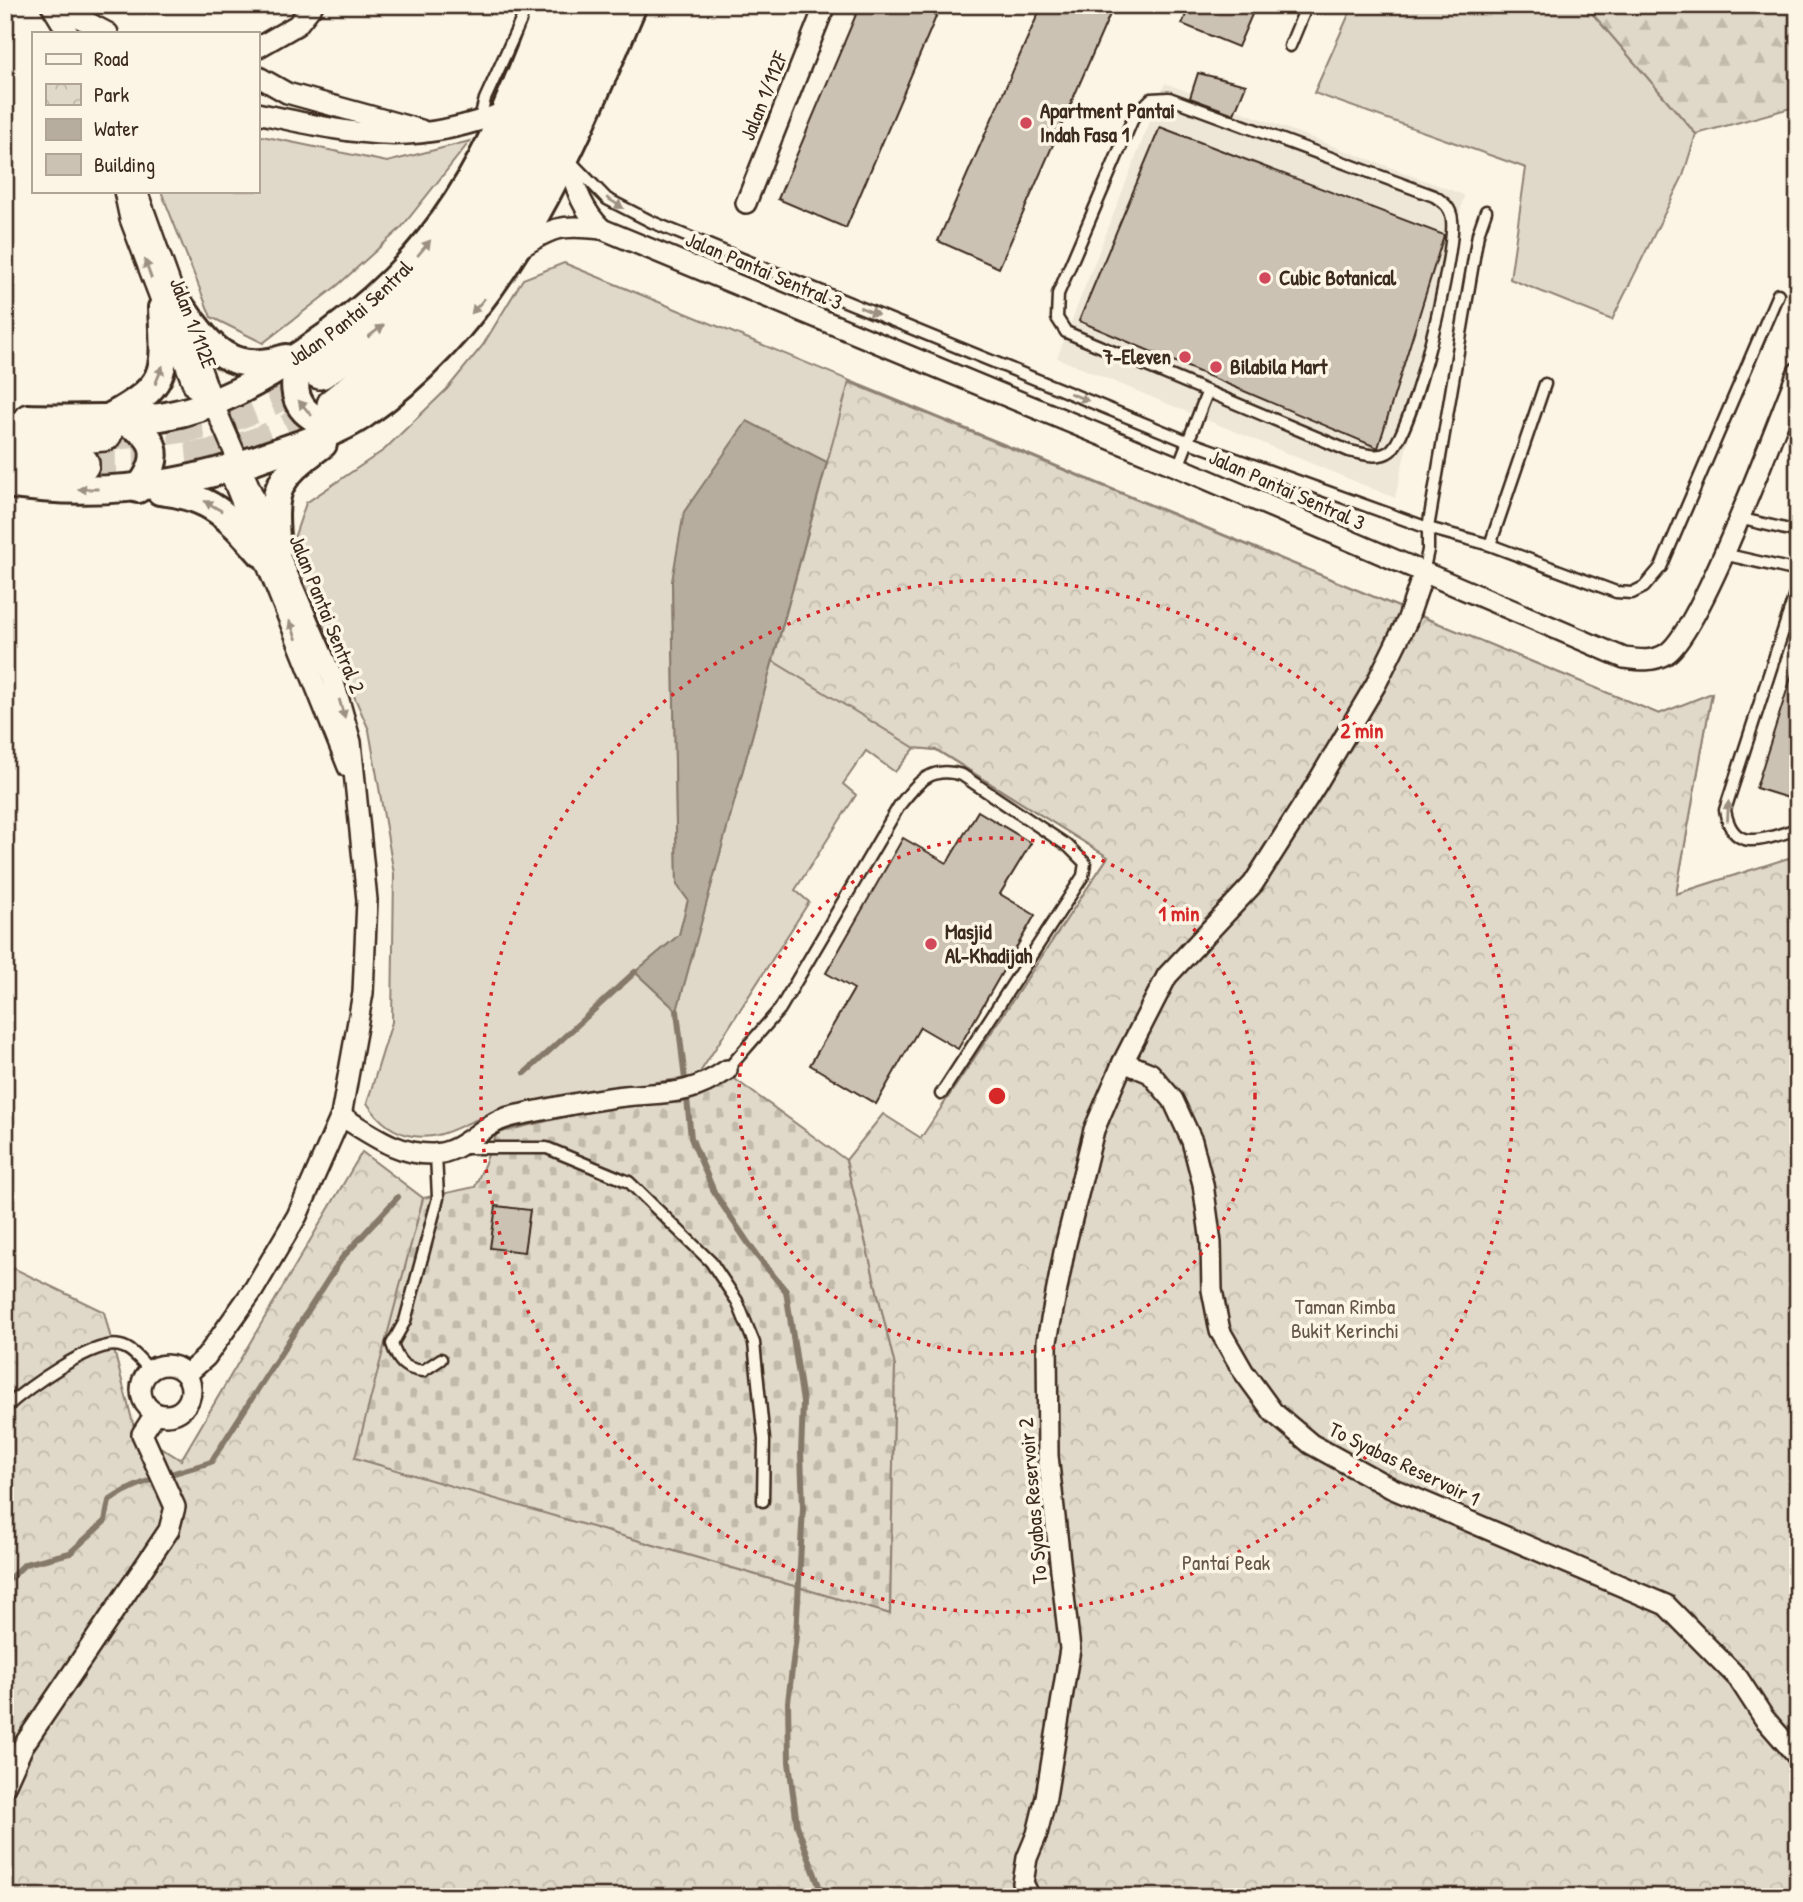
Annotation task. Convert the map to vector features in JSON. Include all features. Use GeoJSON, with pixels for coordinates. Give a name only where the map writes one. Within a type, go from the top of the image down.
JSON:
{"type":"FeatureCollection","features":[{"type":"Feature","properties":{"kind":"highway"},"geometry":{"type":"LineString","coordinates":[[512,100],[561,5]]}},
{"type":"Feature","properties":{"kind":"highway"},"geometry":{"type":"LineString","coordinates":[[312,361],[413,301],[462,242],[518,138],[576,5]]}},
{"type":"Feature","properties":{"kind":"highway"},"geometry":{"type":"LineString","coordinates":[[348,411],[388,363],[436,315],[488,250],[522,195],[566,103],[605,5]]}},
{"type":"Feature","properties":{"kind":"highway"},"geometry":{"type":"LineString","coordinates":[[571,146],[611,5]]}},
{"type":"Feature","properties":{"kind":"highway"},"geometry":{"type":"LineString","coordinates":[[5,431],[66,436],[106,425]]}},
{"type":"Feature","properties":{"kind":"highway"},"geometry":{"type":"LineString","coordinates":[[5,459],[81,464]]}},
{"type":"Feature","properties":{"kind":"main road","name":"Jalan Pantai Sentral"},"geometry":{"type":"LineString","coordinates":[[5,417],[106,425],[164,417],[207,405],[267,377],[312,361],[370,305],[446,222],[470,184],[512,100],[548,5]]}},
{"type":"Feature","properties":{"kind":"main road"},"geometry":{"type":"LineString","coordinates":[[269,552],[273,506],[278,488],[293,467],[348,411],[452,335],[483,301],[537,218],[633,5]]}},
{"type":"Feature","properties":{"kind":"main road"},"geometry":{"type":"LineString","coordinates":[[169,304],[228,359],[249,364],[312,361]]}},
{"type":"Feature","properties":{"kind":"main road"},"geometry":{"type":"LineString","coordinates":[[106,425],[146,394],[161,374],[169,304]]}},
{"type":"Feature","properties":{"kind":"main road"},"geometry":{"type":"LineString","coordinates":[[312,361],[294,380],[298,404],[310,416],[325,421],[348,411]]}},
{"type":"Feature","properties":{"kind":"main road"},"geometry":{"type":"LineString","coordinates":[[138,489],[234,467],[348,411]]}},
{"type":"Feature","properties":{"kind":"main road"},"geometry":{"type":"LineString","coordinates":[[106,425],[137,426],[154,449],[154,466],[138,489]]}},
{"type":"Feature","properties":{"kind":"main road"},"geometry":{"type":"LineString","coordinates":[[5,484],[38,489],[138,489],[187,494],[223,512],[269,552]]}},
{"type":"Feature","properties":{"kind":"street"},"geometry":{"type":"LineString","coordinates":[[53,5],[67,32]]}},
{"type":"Feature","properties":{"kind":"street"},"geometry":{"type":"LineString","coordinates":[[53,5],[106,32]]}},
{"type":"Feature","properties":{"kind":"street"},"geometry":{"type":"LineString","coordinates":[[259,47],[297,25],[313,5]]}},
{"type":"Feature","properties":{"kind":"street","name":"Jalan 1/112F"},"geometry":{"type":"LineString","coordinates":[[746,203],[825,5]]}},
{"type":"Feature","properties":{"kind":"street"},"geometry":{"type":"LineString","coordinates":[[259,77],[286,93],[431,134]]}},
{"type":"Feature","properties":{"kind":"street"},"geometry":{"type":"LineString","coordinates":[[259,113],[342,131],[394,136],[431,134],[478,122],[512,100]]}},
{"type":"Feature","properties":{"kind":"street","name":"Jalan Pantai Sentral 3"},"geometry":{"type":"LineString","coordinates":[[571,146],[580,201],[589,216],[602,229]]}},
{"type":"Feature","properties":{"kind":"street","name":"Jalan 1/112E"},"geometry":{"type":"LineString","coordinates":[[124,192],[130,219],[169,304],[207,405],[234,467]]}},
{"type":"Feature","properties":{"kind":"street","name":"Jalan 1/112E"},"geometry":{"type":"LineString","coordinates":[[138,192],[169,304]]}},
{"type":"Feature","properties":{"kind":"street","name":"Jalan Pantai Sentral 3"},"geometry":{"type":"LineString","coordinates":[[516,250],[550,229],[565,226],[602,229],[1178,467],[1624,658],[1649,661],[1668,653],[1684,635],[1698,611],[1798,372]]}},
{"type":"Feature","properties":{"kind":"street","name":"Jalan Pantai Sentral 2"},"geometry":{"type":"LineString","coordinates":[[186,1375],[206,1357],[254,1289],[297,1216],[341,1116],[363,993],[367,900],[356,783],[332,733],[269,552],[234,467]]}},
{"type":"Feature","properties":{"kind":"street","name":"To Syabas Reservoir 2"},"geometry":{"type":"LineString","coordinates":[[1030,1897],[1023,1883],[1027,1858],[1037,1834],[1046,1797],[1070,1649],[1048,1456],[1047,1341],[1065,1247],[1094,1130],[1123,1062],[1167,976],[1253,884],[1316,786],[1376,684],[1407,621],[1423,574]]}},
{"type":"Feature","properties":{"kind":"street","name":"To Syabas Reservoir 1"},"geometry":{"type":"LineString","coordinates":[[1123,1062],[1150,1073],[1173,1100],[1192,1141],[1203,1184],[1211,1243],[1212,1290],[1220,1331],[1243,1371],[1273,1412],[1311,1444],[1391,1488],[1666,1605],[1738,1678],[1764,1718],[1798,1757]]}},
{"type":"Feature","properties":{"kind":"street"},"geometry":{"type":"LineString","coordinates":[[341,1116],[390,1146],[410,1153],[436,1154],[460,1148],[505,1118],[625,1096],[668,1095],[708,1083],[727,1070]]}},
{"type":"Feature","properties":{"kind":"street"},"geometry":{"type":"LineString","coordinates":[[169,1365],[186,1375],[191,1389],[183,1409],[170,1415],[155,1414],[145,1404],[141,1390],[150,1370],[169,1365]]}},
{"type":"Feature","properties":{"kind":"street"},"geometry":{"type":"LineString","coordinates":[[5,1786],[23,1746],[169,1530],[175,1507],[142,1434],[155,1414]]}},
{"type":"Feature","properties":{"kind":"lane"},"geometry":{"type":"LineString","coordinates":[[478,122],[485,99],[528,5]]}},
{"type":"Feature","properties":{"kind":"lane"},"geometry":{"type":"LineString","coordinates":[[1290,46],[1307,5]]}},
{"type":"Feature","properties":{"kind":"lane"},"geometry":{"type":"LineString","coordinates":[[1169,98],[1434,196],[1447,205],[1452,216],[1451,254],[1413,409],[1392,449],[1379,456],[1349,451],[1207,393],[1066,332],[1057,318],[1058,294],[1135,116],[1151,99],[1169,98]]}},
{"type":"Feature","properties":{"kind":"lane"},"geometry":{"type":"LineString","coordinates":[[571,146],[607,199],[652,222],[1189,442],[1428,528],[1490,545],[1605,590],[1632,593],[1644,587],[1661,567],[1778,293]]}},
{"type":"Feature","properties":{"kind":"lane"},"geometry":{"type":"LineString","coordinates":[[1423,574],[1428,550],[1428,528],[1478,234],[1486,211]]}},
{"type":"Feature","properties":{"kind":"lane"},"geometry":{"type":"LineString","coordinates":[[1490,545],[1545,384]]}},
{"type":"Feature","properties":{"kind":"lane"},"geometry":{"type":"LineString","coordinates":[[1178,467],[1207,393]]}},
{"type":"Feature","properties":{"kind":"lane"},"geometry":{"type":"LineString","coordinates":[[1737,518],[1798,532]]}},
{"type":"Feature","properties":{"kind":"lane"},"geometry":{"type":"LineString","coordinates":[[1722,554],[1798,571]]}},
{"type":"Feature","properties":{"kind":"lane"},"geometry":{"type":"LineString","coordinates":[[1798,585],[1725,810],[1728,830],[1738,837],[1753,841],[1798,829]]}},
{"type":"Feature","properties":{"kind":"lane"},"geometry":{"type":"LineString","coordinates":[[727,1070],[780,1009],[900,806],[914,787],[929,775],[947,770],[962,775],[1069,846],[1085,863],[1083,876],[941,1094]]}},
{"type":"Feature","properties":{"kind":"lane"},"geometry":{"type":"LineString","coordinates":[[460,1148],[547,1148],[617,1177],[638,1190],[711,1262],[737,1301],[754,1343],[764,1440],[763,1502]]}},
{"type":"Feature","properties":{"kind":"lane"},"geometry":{"type":"LineString","coordinates":[[436,1154],[438,1198],[405,1321],[392,1344],[397,1359],[408,1370],[424,1371],[441,1359]]}},
{"type":"Feature","properties":{"kind":"lane"},"geometry":{"type":"LineString","coordinates":[[5,1408],[44,1376],[113,1345],[126,1348],[150,1370]]}},
{"type":"Feature","properties":{"kind":"shaded area","name":"Cubic Botanical"},"geometry":{"type":"Polygon","coordinates":[[[1165,83],[1464,195],[1395,498],[1057,358],[1165,83]]]}},
{"type":"Feature","properties":{"kind":"green space"},"geometry":{"type":"Polygon","coordinates":[[[1353,5],[1585,5],[1696,134],[1683,176],[1612,320],[1510,279],[1526,168],[1314,93],[1353,5]]]}},
{"type":"Feature","properties":{"kind":"green space"},"geometry":{"type":"Polygon","coordinates":[[[1585,5],[1798,5],[1798,106],[1696,134],[1585,5]]]}},
{"type":"Feature","properties":{"kind":"green space"},"geometry":{"type":"Polygon","coordinates":[[[259,135],[387,162],[470,141],[401,228],[338,285],[263,343],[211,317],[161,192],[259,192],[259,135]]]}},
{"type":"Feature","properties":{"kind":"green space"},"geometry":{"type":"Polygon","coordinates":[[[564,263],[1659,714],[1712,693],[1676,894],[1798,855],[921,1139],[1108,857],[936,750],[915,748],[895,772],[866,751],[843,784],[856,795],[795,890],[809,902],[697,1077],[618,1088],[541,1103],[480,1118],[434,1136],[413,1136],[398,1132],[381,1120],[367,1103],[392,1022],[394,874],[369,730],[290,550],[306,503],[384,450],[447,389],[483,345],[523,279],[564,263]],[[827,463],[672,581],[677,884],[688,900],[679,935],[635,972],[677,1011],[827,463]]]}},
{"type":"Feature","properties":{"kind":"green space","name":"Taman Rimba Bukit Kerinchi"},"geometry":{"type":"Polygon","coordinates":[[[849,382],[1659,714],[1712,693],[1676,894],[1798,855],[1798,1897],[5,1897],[5,1264],[104,1312],[135,1431],[181,1460],[362,1152],[423,1198],[355,1458],[890,1614],[895,1366],[846,1160],[883,1114],[921,1138],[1108,857],[937,750],[915,748],[773,661],[849,382]]]}},
{"type":"Feature","properties":{"kind":"green space"},"geometry":{"type":"Polygon","coordinates":[[[732,1077],[846,1160],[895,1366],[890,1614],[354,1458],[423,1198],[475,1187],[497,1133],[619,1106],[691,1096],[732,1077]]]}},
{"type":"Feature","properties":{"kind":"water"},"geometry":{"type":"Polygon","coordinates":[[[747,421],[827,462],[677,1011],[635,972],[679,935],[688,900],[677,885],[672,581],[684,512],[747,421]]]}},
{"type":"Feature","properties":{"kind":"building"},"geometry":{"type":"Polygon","coordinates":[[[860,5],[941,5],[846,228],[778,199],[860,5]]]}},
{"type":"Feature","properties":{"kind":"building","name":"Apartment Pantai Indah Fasa 1"},"geometry":{"type":"Polygon","coordinates":[[[1042,5],[1114,5],[999,268],[938,241],[1042,5]]]}},
{"type":"Feature","properties":{"kind":"building"},"geometry":{"type":"Polygon","coordinates":[[[1190,5],[1256,5],[1238,47],[1182,24],[1190,5]]]}},
{"type":"Feature","properties":{"kind":"building"},"geometry":{"type":"Polygon","coordinates":[[[1198,73],[1246,85],[1234,114],[1190,98],[1198,73]]]}},
{"type":"Feature","properties":{"kind":"building","name":"Cubic Botanical"},"geometry":{"type":"Polygon","coordinates":[[[1160,127],[1444,235],[1378,448],[1079,321],[1160,127]]]}},
{"type":"Feature","properties":{"kind":"building"},"geometry":{"type":"Polygon","coordinates":[[[1794,668],[1798,669],[1798,801],[1756,788],[1794,668]]]}},
{"type":"Feature","properties":{"kind":"building","name":"Masjid Al-Khadijah"},"geometry":{"type":"Polygon","coordinates":[[[978,811],[1031,843],[1000,894],[1035,915],[958,1049],[920,1027],[876,1104],[810,1065],[854,989],[826,973],[903,838],[947,863],[978,811]]]}},
{"type":"Feature","properties":{"kind":"building"},"geometry":{"type":"Polygon","coordinates":[[[496,1206],[530,1210],[524,1252],[490,1248],[496,1206]]]}},
{"type":"Feature","properties":{"kind":"waterway"},"geometry":{"type":"LineString","coordinates":[[525,1073],[635,972]]}},
{"type":"Feature","properties":{"kind":"waterway"},"geometry":{"type":"LineString","coordinates":[[677,1011],[685,1080]]}},
{"type":"Feature","properties":{"kind":"waterway"},"geometry":{"type":"LineString","coordinates":[[687,1099],[691,1138],[715,1194],[757,1256],[786,1291],[803,1402],[803,1508],[796,1636],[788,1702],[789,1762],[797,1825],[823,1897]]}},
{"type":"Feature","properties":{"kind":"waterway"},"geometry":{"type":"LineString","coordinates":[[5,1583],[25,1564],[70,1553],[105,1521],[109,1501],[145,1482],[211,1462],[342,1258],[398,1197]]}},
{"type":"Feature","properties":{"kind":"tunnel"},"geometry":{"type":"LineString","coordinates":[[114,432],[172,427],[222,417],[269,399],[320,371]]}},
{"type":"Feature","properties":{"kind":"tunnel"},"geometry":{"type":"LineString","coordinates":[[81,464],[165,462],[228,453],[282,434],[335,405]]}},
{"type":"Feature","properties":{"kind":"place","name":"Apartment Pantai Indah Fasa 1"},"geometry":{"type":"Point","coordinates":[1026,123]}},
{"type":"Feature","properties":{"kind":"place","name":"Cubic Botanical"},"geometry":{"type":"Point","coordinates":[1265,278]}},
{"type":"Feature","properties":{"kind":"place","name":"7-Eleven"},"geometry":{"type":"Point","coordinates":[1185,357]}},
{"type":"Feature","properties":{"kind":"place","name":"Bilabila Mart"},"geometry":{"type":"Point","coordinates":[1216,367]}},
{"type":"Feature","properties":{"kind":"place","name":"Masjid Al-Khadijah"},"geometry":{"type":"Point","coordinates":[931,944]}},
{"type":"Feature","properties":{"kind":"park label","name":"Pantai Peak"},"geometry":{"type":"Point","coordinates":[1226,1563]}}]}
